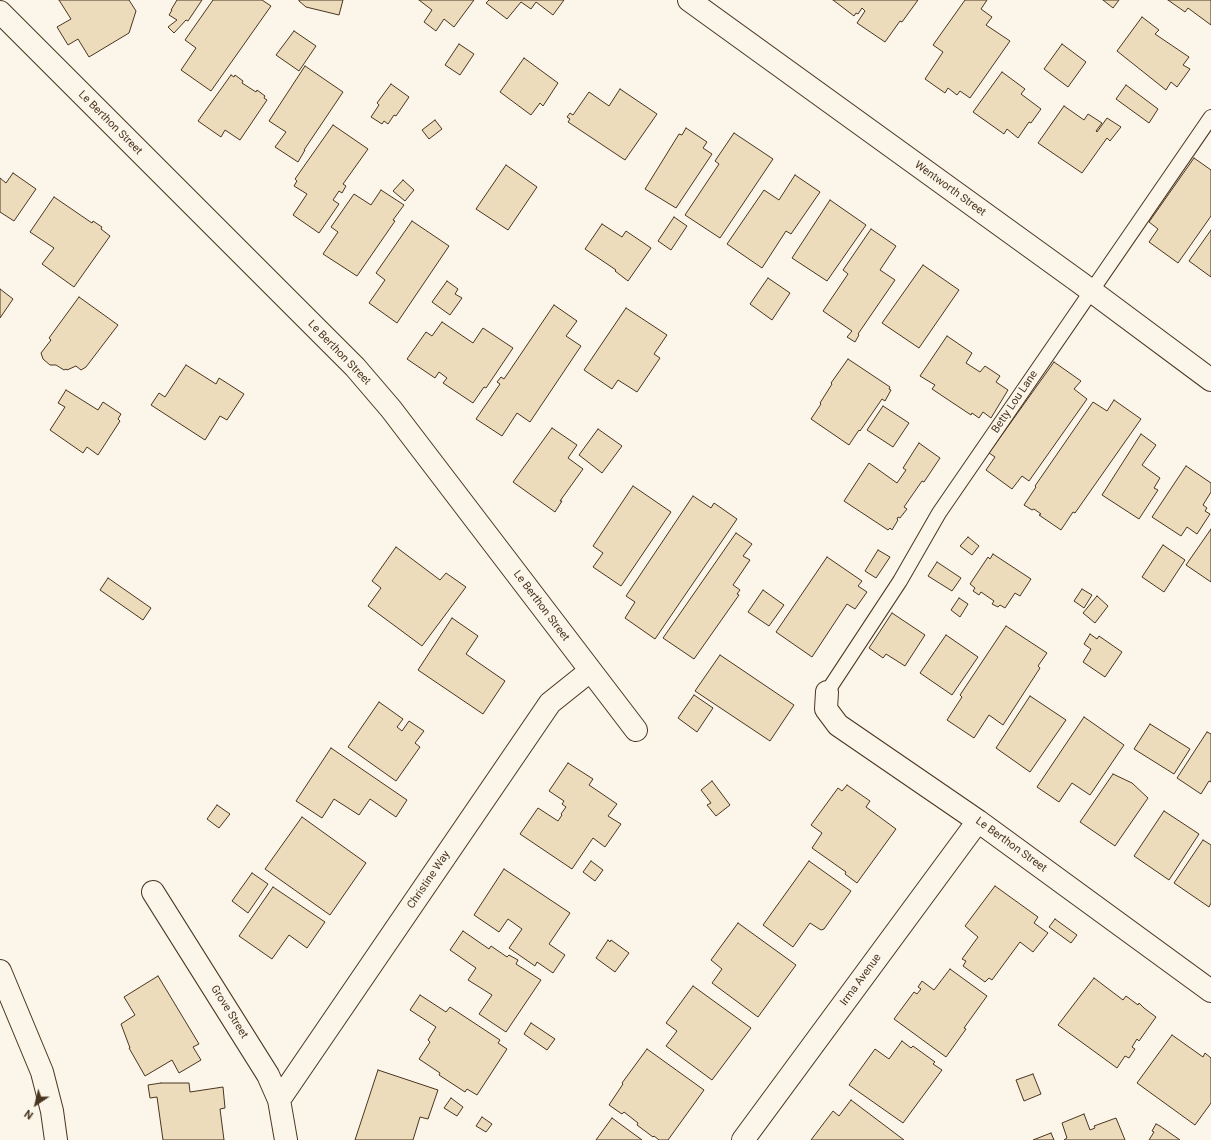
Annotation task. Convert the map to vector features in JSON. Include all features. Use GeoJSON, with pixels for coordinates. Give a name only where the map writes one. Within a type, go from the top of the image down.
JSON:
{"type":"FeatureCollection","features":[{"type":"Feature","properties":{"kind":"street","name":"Wentworth Street"},"geometry":{"type":"LineString","coordinates":[[689,0],[1211,380]]}},
{"type":"Feature","properties":{"kind":"street","name":"Le Berthon Street"},"geometry":{"type":"LineString","coordinates":[[0,12],[355,367],[391,409],[636,730]]}},
{"type":"Feature","properties":{"kind":"street","name":"Christine Way"},"geometry":{"type":"LineString","coordinates":[[279,1100],[550,703],[590,671]]}},
{"type":"Feature","properties":{"kind":"street","name":"Le Berthon Street"},"geometry":{"type":"LineString","coordinates":[[827,692],[826,709],[838,726],[978,821],[1211,991]]}},
{"type":"Feature","properties":{"kind":"street","name":"Irma Avenue"},"geometry":{"type":"LineString","coordinates":[[743,1140],[978,821]]}},
{"type":"Feature","properties":{"kind":"street","name":"Grove Street"},"geometry":{"type":"LineString","coordinates":[[153,892],[268,1075],[279,1100],[286,1140]]}},
{"type":"Feature","properties":{"kind":"street"},"geometry":{"type":"LineString","coordinates":[[0,971],[42,1072],[52,1111],[56,1140]]}},
{"type":"Feature","properties":{"kind":"lane","name":"Betty Lou Lane"},"geometry":{"type":"LineString","coordinates":[[827,692],[900,581],[939,513],[1211,116]]}},
{"type":"Feature","properties":{"kind":"building"},"geometry":{"type":"Polygon","coordinates":[[[59,0],[129,0],[136,11],[129,33],[89,57],[78,39],[68,45],[57,27],[71,19],[59,0]]]}},
{"type":"Feature","properties":{"kind":"building"},"geometry":{"type":"Polygon","coordinates":[[[177,0],[202,0],[188,21],[186,20],[174,33],[168,27],[177,20],[169,15],[177,0]]]}},
{"type":"Feature","properties":{"kind":"building"},"geometry":{"type":"Polygon","coordinates":[[[213,0],[262,0],[271,6],[211,91],[181,70],[196,48],[185,40],[213,0]]]}},
{"type":"Feature","properties":{"kind":"building"},"geometry":{"type":"Polygon","coordinates":[[[299,0],[343,0],[339,15],[306,7],[299,0]]]}},
{"type":"Feature","properties":{"kind":"building"},"geometry":{"type":"Polygon","coordinates":[[[419,0],[474,0],[454,27],[444,19],[436,31],[424,22],[432,10],[419,0]]]}},
{"type":"Feature","properties":{"kind":"building"},"geometry":{"type":"Polygon","coordinates":[[[489,0],[564,0],[553,15],[536,2],[531,9],[521,2],[507,19],[486,3],[489,0]]]}},
{"type":"Feature","properties":{"kind":"building"},"geometry":{"type":"Polygon","coordinates":[[[833,0],[918,0],[885,42],[857,23],[865,11],[862,8],[858,14],[856,13],[854,16],[833,0]]]}},
{"type":"Feature","properties":{"kind":"building"},"geometry":{"type":"Polygon","coordinates":[[[965,0],[987,0],[981,9],[992,17],[986,25],[1010,41],[970,98],[960,91],[957,95],[948,88],[945,93],[925,79],[943,52],[933,45],[965,0]]]}},
{"type":"Feature","properties":{"kind":"building"},"geometry":{"type":"Polygon","coordinates":[[[1103,0],[1119,0],[1113,8],[1103,0]]]}},
{"type":"Feature","properties":{"kind":"building"},"geometry":{"type":"Polygon","coordinates":[[[1168,0],[1211,0],[1211,25],[1188,8],[1185,12],[1168,0]]]}},
{"type":"Feature","properties":{"kind":"building"},"geometry":{"type":"Polygon","coordinates":[[[1142,17],[1159,30],[1155,34],[1189,57],[1183,65],[1190,69],[1177,87],[1171,82],[1166,90],[1117,51],[1142,17]]]}},
{"type":"Feature","properties":{"kind":"building"},"geometry":{"type":"Polygon","coordinates":[[[294,31],[316,46],[299,71],[276,55],[294,31]]]}},
{"type":"Feature","properties":{"kind":"building"},"geometry":{"type":"Polygon","coordinates":[[[459,44],[474,54],[460,75],[445,65],[459,44]]]}},
{"type":"Feature","properties":{"kind":"building"},"geometry":{"type":"Polygon","coordinates":[[[1062,44],[1086,62],[1068,87],[1044,69],[1062,44]]]}},
{"type":"Feature","properties":{"kind":"building"},"geometry":{"type":"Polygon","coordinates":[[[524,58],[558,83],[543,106],[540,103],[531,115],[500,92],[524,58]]]}},
{"type":"Feature","properties":{"kind":"building"},"geometry":{"type":"Polygon","coordinates":[[[305,66],[343,92],[304,150],[298,162],[275,147],[286,132],[269,121],[305,66]]]}},
{"type":"Feature","properties":{"kind":"building"},"geometry":{"type":"Polygon","coordinates":[[[1002,72],[1025,89],[1021,94],[1041,109],[1031,123],[1029,122],[1018,138],[1007,129],[1004,134],[973,112],[1002,72]]]}},
{"type":"Feature","properties":{"kind":"building"},"geometry":{"type":"Polygon","coordinates":[[[231,75],[234,77],[235,75],[243,81],[242,83],[256,92],[257,90],[265,96],[264,98],[267,100],[240,140],[225,130],[221,137],[198,121],[231,75]]]}},
{"type":"Feature","properties":{"kind":"building"},"geometry":{"type":"Polygon","coordinates":[[[391,84],[409,97],[396,116],[394,115],[388,124],[384,121],[382,124],[371,117],[379,105],[377,103],[391,84]]]}},
{"type":"Feature","properties":{"kind":"building"},"geometry":{"type":"Polygon","coordinates":[[[1126,85],[1158,109],[1149,123],[1116,99],[1126,85]]]}},
{"type":"Feature","properties":{"kind":"building"},"geometry":{"type":"Polygon","coordinates":[[[620,89],[657,114],[625,160],[568,122],[570,119],[567,117],[570,113],[573,115],[589,92],[609,106],[620,89]]]}},
{"type":"Feature","properties":{"kind":"building"},"geometry":{"type":"Polygon","coordinates":[[[1064,106],[1084,120],[1088,114],[1102,123],[1096,131],[1097,132],[1107,118],[1121,127],[1110,141],[1107,138],[1082,173],[1038,143],[1064,106]]]}},
{"type":"Feature","properties":{"kind":"building"},"geometry":{"type":"Polygon","coordinates":[[[435,120],[442,129],[429,139],[422,130],[435,120]]]}},
{"type":"Feature","properties":{"kind":"building"},"geometry":{"type":"Polygon","coordinates":[[[333,125],[368,149],[343,184],[346,186],[342,193],[339,191],[333,200],[339,204],[319,233],[293,215],[307,194],[294,186],[297,181],[295,179],[333,125]]]}},
{"type":"Feature","properties":{"kind":"building"},"geometry":{"type":"Polygon","coordinates":[[[686,128],[707,142],[703,148],[712,154],[676,208],[645,189],[679,134],[682,135],[686,128]]]}},
{"type":"Feature","properties":{"kind":"building"},"geometry":{"type":"Polygon","coordinates":[[[734,133],[773,159],[720,238],[685,215],[719,164],[715,161],[734,133]]]}},
{"type":"Feature","properties":{"kind":"building"},"geometry":{"type":"Polygon","coordinates":[[[1194,158],[1211,170],[1211,216],[1178,263],[1149,242],[1158,229],[1149,222],[1194,158]]]}},
{"type":"Feature","properties":{"kind":"building"},"geometry":{"type":"Polygon","coordinates":[[[506,165],[537,187],[508,230],[476,209],[506,165]]]}},
{"type":"Feature","properties":{"kind":"building"},"geometry":{"type":"Polygon","coordinates":[[[13,173],[36,189],[14,221],[0,212],[0,178],[6,183],[13,173]]]}},
{"type":"Feature","properties":{"kind":"building"},"geometry":{"type":"Polygon","coordinates":[[[795,175],[820,192],[791,234],[786,231],[762,268],[727,244],[764,190],[779,200],[795,175]]]}},
{"type":"Feature","properties":{"kind":"building"},"geometry":{"type":"Polygon","coordinates":[[[403,180],[414,190],[405,201],[393,191],[403,180]]]}},
{"type":"Feature","properties":{"kind":"building"},"geometry":{"type":"Polygon","coordinates":[[[381,190],[404,205],[393,220],[395,221],[357,276],[323,254],[338,232],[331,227],[354,194],[371,205],[381,190]]]}},
{"type":"Feature","properties":{"kind":"building"},"geometry":{"type":"Polygon","coordinates":[[[54,197],[92,223],[93,221],[102,227],[101,229],[110,236],[74,287],[42,264],[54,248],[30,232],[54,197]]]}},
{"type":"Feature","properties":{"kind":"building"},"geometry":{"type":"Polygon","coordinates":[[[830,200],[866,225],[827,281],[792,258],[830,200]]]}},
{"type":"Feature","properties":{"kind":"building"},"geometry":{"type":"Polygon","coordinates":[[[674,217],[687,226],[671,250],[658,241],[674,217]]]}},
{"type":"Feature","properties":{"kind":"building"},"geometry":{"type":"Polygon","coordinates":[[[412,221],[449,246],[397,323],[369,303],[385,280],[376,273],[412,221]]]}},
{"type":"Feature","properties":{"kind":"building"},"geometry":{"type":"Polygon","coordinates":[[[602,224],[622,237],[626,231],[651,248],[628,281],[615,271],[616,270],[585,249],[602,224]]]}},
{"type":"Feature","properties":{"kind":"building"},"geometry":{"type":"Polygon","coordinates":[[[871,229],[896,246],[880,270],[895,280],[858,334],[859,335],[855,342],[847,337],[852,331],[823,311],[848,274],[843,270],[871,229]]]}},
{"type":"Feature","properties":{"kind":"building"},"geometry":{"type":"Polygon","coordinates":[[[1211,230],[1211,277],[1189,261],[1211,230]]]}},
{"type":"Feature","properties":{"kind":"building"},"geometry":{"type":"Polygon","coordinates":[[[923,265],[959,290],[919,348],[882,323],[923,265]]]}},
{"type":"Feature","properties":{"kind":"building"},"geometry":{"type":"Polygon","coordinates":[[[768,278],[790,293],[772,320],[750,304],[768,278]]]}},
{"type":"Feature","properties":{"kind":"building"},"geometry":{"type":"Polygon","coordinates":[[[447,281],[458,289],[455,294],[462,298],[450,315],[432,302],[447,281]]]}},
{"type":"Feature","properties":{"kind":"building"},"geometry":{"type":"Polygon","coordinates":[[[0,289],[13,299],[0,318],[0,289]]]}},
{"type":"Feature","properties":{"kind":"building"},"geometry":{"type":"Polygon","coordinates":[[[79,297],[118,325],[86,367],[81,370],[76,366],[64,370],[56,365],[50,365],[43,359],[41,353],[51,340],[49,338],[79,297]]]}},
{"type":"Feature","properties":{"kind":"building"},"geometry":{"type":"Polygon","coordinates":[[[554,305],[577,321],[566,336],[581,346],[530,422],[517,413],[502,436],[476,419],[500,384],[497,382],[501,377],[504,379],[554,305]]]}},
{"type":"Feature","properties":{"kind":"building"},"geometry":{"type":"Polygon","coordinates":[[[626,308],[667,335],[654,354],[660,358],[637,392],[618,380],[612,389],[584,370],[626,308]]]}},
{"type":"Feature","properties":{"kind":"building"},"geometry":{"type":"Polygon","coordinates":[[[442,322],[473,343],[483,328],[513,348],[486,388],[484,387],[473,403],[443,383],[447,378],[439,372],[435,378],[407,359],[426,332],[432,336],[442,322]]]}},
{"type":"Feature","properties":{"kind":"building"},"geometry":{"type":"Polygon","coordinates":[[[947,336],[972,353],[966,363],[980,372],[985,366],[1000,376],[996,382],[1008,390],[991,418],[983,412],[979,418],[972,413],[971,415],[932,389],[935,385],[920,376],[947,336]]]}},
{"type":"Feature","properties":{"kind":"building"},"geometry":{"type":"Polygon","coordinates":[[[848,359],[890,387],[889,389],[891,390],[885,401],[882,399],[849,445],[811,419],[821,404],[820,403],[832,384],[831,383],[848,359]]]}},
{"type":"Feature","properties":{"kind":"building"},"geometry":{"type":"Polygon","coordinates":[[[1054,362],[1081,381],[1074,389],[1087,399],[1029,481],[1022,476],[1012,489],[986,470],[995,457],[989,453],[1054,362]]]}},
{"type":"Feature","properties":{"kind":"building"},"geometry":{"type":"Polygon","coordinates":[[[186,365],[216,384],[219,378],[244,394],[227,420],[220,416],[205,440],[151,405],[159,393],[165,397],[186,365]]]}},
{"type":"Feature","properties":{"kind":"building"},"geometry":{"type":"Polygon","coordinates":[[[66,390],[98,410],[103,402],[121,414],[118,419],[120,421],[98,455],[87,447],[83,453],[50,430],[65,407],[58,403],[66,390]]]}},
{"type":"Feature","properties":{"kind":"building"},"geometry":{"type":"Polygon","coordinates":[[[1114,400],[1141,419],[1075,513],[1073,512],[1061,530],[1039,515],[1041,514],[1034,509],[1032,510],[1024,505],[1036,487],[1035,486],[1093,402],[1107,411],[1114,400]]]}},
{"type":"Feature","properties":{"kind":"building"},"geometry":{"type":"Polygon","coordinates":[[[883,406],[909,423],[893,447],[867,430],[883,406]]]}},
{"type":"Feature","properties":{"kind":"building"},"geometry":{"type":"Polygon","coordinates":[[[552,428],[577,445],[568,458],[583,469],[560,501],[562,501],[555,512],[513,482],[552,428]]]}},
{"type":"Feature","properties":{"kind":"building"},"geometry":{"type":"Polygon","coordinates":[[[598,429],[622,446],[602,473],[579,455],[598,429]]]}},
{"type":"Feature","properties":{"kind":"building"},"geometry":{"type":"Polygon","coordinates":[[[1141,434],[1156,445],[1142,465],[1160,478],[1154,488],[1158,490],[1139,519],[1102,495],[1141,434]]]}},
{"type":"Feature","properties":{"kind":"building"},"geometry":{"type":"Polygon","coordinates":[[[919,443],[940,458],[924,482],[922,481],[904,507],[907,509],[900,518],[898,517],[898,520],[892,530],[890,528],[888,530],[844,501],[869,463],[897,483],[906,470],[903,468],[919,443]]]}},
{"type":"Feature","properties":{"kind":"building"},"geometry":{"type":"Polygon","coordinates":[[[1186,466],[1211,483],[1211,492],[1203,505],[1207,508],[1205,511],[1210,514],[1197,534],[1187,527],[1181,536],[1152,517],[1186,466]]]}},
{"type":"Feature","properties":{"kind":"building"},"geometry":{"type":"Polygon","coordinates":[[[633,486],[671,512],[621,586],[593,567],[603,553],[593,546],[633,486]]]}},
{"type":"Feature","properties":{"kind":"building"},"geometry":{"type":"Polygon","coordinates":[[[693,496],[711,508],[714,503],[737,519],[655,639],[625,618],[635,602],[626,596],[693,496]]]}},
{"type":"Feature","properties":{"kind":"building"},"geometry":{"type":"Polygon","coordinates":[[[1211,529],[1211,582],[1186,565],[1211,529]]]}},
{"type":"Feature","properties":{"kind":"building"},"geometry":{"type":"Polygon","coordinates":[[[736,533],[752,544],[743,556],[750,560],[733,585],[740,590],[737,594],[739,595],[694,659],[663,638],[736,533]]]}},
{"type":"Feature","properties":{"kind":"building"},"geometry":{"type":"Polygon","coordinates":[[[968,537],[979,546],[972,555],[960,546],[968,537]]]}},
{"type":"Feature","properties":{"kind":"building"},"geometry":{"type":"Polygon","coordinates":[[[1163,545],[1185,560],[1164,592],[1142,577],[1163,545]]]}},
{"type":"Feature","properties":{"kind":"building"},"geometry":{"type":"Polygon","coordinates":[[[396,547],[440,580],[446,573],[466,587],[422,646],[368,606],[381,588],[372,581],[396,547]]]}},
{"type":"Feature","properties":{"kind":"building"},"geometry":{"type":"Polygon","coordinates":[[[878,550],[890,557],[876,578],[865,571],[878,550]]]}},
{"type":"Feature","properties":{"kind":"building"},"geometry":{"type":"Polygon","coordinates":[[[993,554],[1031,579],[1020,596],[1015,593],[1005,608],[1000,605],[998,607],[992,604],[994,601],[981,592],[979,595],[973,591],[975,588],[970,584],[988,557],[990,559],[993,554]]]}},
{"type":"Feature","properties":{"kind":"building"},"geometry":{"type":"Polygon","coordinates":[[[827,557],[862,581],[858,586],[867,592],[855,609],[847,604],[812,657],[776,632],[827,557]]]}},
{"type":"Feature","properties":{"kind":"building"},"geometry":{"type":"Polygon","coordinates":[[[937,562],[961,578],[952,591],[928,576],[937,562]]]}},
{"type":"Feature","properties":{"kind":"building"},"geometry":{"type":"Polygon","coordinates":[[[108,578],[151,608],[143,620],[100,590],[108,578]]]}},
{"type":"Feature","properties":{"kind":"building"},"geometry":{"type":"Polygon","coordinates":[[[1082,589],[1092,595],[1084,608],[1074,601],[1082,589]]]}},
{"type":"Feature","properties":{"kind":"building"},"geometry":{"type":"Polygon","coordinates":[[[763,590],[784,605],[769,626],[748,612],[763,590]]]}},
{"type":"Feature","properties":{"kind":"building"},"geometry":{"type":"Polygon","coordinates":[[[1097,596],[1108,606],[1095,623],[1083,613],[1097,596]]]}},
{"type":"Feature","properties":{"kind":"building"},"geometry":{"type":"Polygon","coordinates":[[[959,598],[968,604],[960,617],[951,610],[959,598]]]}},
{"type":"Feature","properties":{"kind":"building"},"geometry":{"type":"Polygon","coordinates":[[[892,613],[925,635],[905,666],[886,654],[883,658],[869,648],[892,613]]]}},
{"type":"Feature","properties":{"kind":"building"},"geometry":{"type":"Polygon","coordinates":[[[452,618],[478,636],[466,654],[505,681],[483,714],[418,670],[452,618]]]}},
{"type":"Feature","properties":{"kind":"building"},"geometry":{"type":"Polygon","coordinates":[[[1006,626],[1047,653],[1038,666],[1040,668],[1003,725],[989,715],[974,738],[947,720],[962,697],[960,695],[1006,626]]]}},
{"type":"Feature","properties":{"kind":"building"},"geometry":{"type":"Polygon","coordinates":[[[1090,634],[1097,639],[1099,636],[1122,652],[1105,677],[1083,662],[1091,649],[1084,644],[1090,634]]]}},
{"type":"Feature","properties":{"kind":"building"},"geometry":{"type":"Polygon","coordinates":[[[946,635],[978,657],[952,695],[920,673],[946,635]]]}},
{"type":"Feature","properties":{"kind":"building"},"geometry":{"type":"Polygon","coordinates":[[[720,655],[794,705],[770,741],[695,691],[720,655]]]}},
{"type":"Feature","properties":{"kind":"building"},"geometry":{"type":"Polygon","coordinates":[[[694,695],[713,708],[697,732],[678,718],[694,695]]]}},
{"type":"Feature","properties":{"kind":"building"},"geometry":{"type":"Polygon","coordinates":[[[1030,696],[1066,720],[1030,772],[996,748],[1030,696]]]}},
{"type":"Feature","properties":{"kind":"building"},"geometry":{"type":"Polygon","coordinates":[[[379,702],[403,719],[397,727],[402,731],[409,721],[424,731],[415,743],[420,747],[396,781],[348,747],[379,702]]]}},
{"type":"Feature","properties":{"kind":"building"},"geometry":{"type":"Polygon","coordinates":[[[1084,717],[1124,745],[1090,795],[1072,783],[1059,802],[1037,787],[1084,717]]]}},
{"type":"Feature","properties":{"kind":"building"},"geometry":{"type":"Polygon","coordinates":[[[1150,724],[1190,749],[1174,774],[1134,749],[1150,724]]]}},
{"type":"Feature","properties":{"kind":"building"},"geometry":{"type":"Polygon","coordinates":[[[1207,732],[1211,734],[1211,782],[1209,781],[1201,794],[1177,778],[1207,732]]]}},
{"type":"Feature","properties":{"kind":"building"},"geometry":{"type":"Polygon","coordinates":[[[331,748],[407,800],[396,817],[370,799],[359,815],[334,799],[322,818],[296,801],[331,748]]]}},
{"type":"Feature","properties":{"kind":"building"},"geometry":{"type":"Polygon","coordinates":[[[568,763],[593,779],[589,785],[617,804],[608,816],[621,824],[605,847],[593,838],[572,869],[520,834],[538,808],[558,821],[566,807],[562,804],[564,801],[549,791],[568,763]]]}},
{"type":"Feature","properties":{"kind":"building"},"geometry":{"type":"Polygon","coordinates":[[[1113,774],[1132,783],[1148,798],[1115,846],[1080,822],[1113,774]]]}},
{"type":"Feature","properties":{"kind":"building"},"geometry":{"type":"Polygon","coordinates":[[[712,781],[730,805],[716,816],[707,805],[711,803],[701,790],[712,781]]]}},
{"type":"Feature","properties":{"kind":"building"},"geometry":{"type":"Polygon","coordinates":[[[847,785],[870,801],[866,807],[896,829],[857,883],[845,874],[846,872],[812,848],[822,833],[811,825],[838,788],[842,791],[847,785]]]}},
{"type":"Feature","properties":{"kind":"building"},"geometry":{"type":"Polygon","coordinates":[[[217,805],[230,814],[219,828],[207,819],[217,805]]]}},
{"type":"Feature","properties":{"kind":"building"},"geometry":{"type":"Polygon","coordinates":[[[1164,811],[1199,834],[1169,880],[1134,856],[1164,811]]]}},
{"type":"Feature","properties":{"kind":"building"},"geometry":{"type":"Polygon","coordinates":[[[302,817],[366,863],[330,915],[265,869],[302,817]]]}},
{"type":"Feature","properties":{"kind":"building"},"geometry":{"type":"Polygon","coordinates":[[[1203,840],[1211,845],[1211,903],[1209,907],[1174,883],[1203,840]]]}},
{"type":"Feature","properties":{"kind":"building"},"geometry":{"type":"Polygon","coordinates":[[[591,861],[603,870],[595,881],[583,872],[591,861]]]}},
{"type":"Feature","properties":{"kind":"building"},"geometry":{"type":"Polygon","coordinates":[[[809,861],[851,891],[824,929],[821,930],[810,923],[793,947],[763,925],[809,861]]]}},
{"type":"Feature","properties":{"kind":"building"},"geometry":{"type":"Polygon","coordinates":[[[504,869],[570,913],[549,944],[565,955],[553,973],[537,962],[535,966],[509,948],[522,929],[508,919],[499,932],[474,915],[504,869]]]}},
{"type":"Feature","properties":{"kind":"building"},"geometry":{"type":"Polygon","coordinates":[[[252,873],[268,884],[248,913],[232,901],[252,873]]]}},
{"type":"Feature","properties":{"kind":"building"},"geometry":{"type":"Polygon","coordinates":[[[995,886],[1038,917],[1034,923],[1048,933],[1033,952],[1020,942],[992,980],[989,978],[985,982],[963,966],[966,961],[962,959],[978,937],[965,926],[995,886]]]}},
{"type":"Feature","properties":{"kind":"building"},"geometry":{"type":"Polygon","coordinates":[[[273,887],[325,922],[307,948],[289,935],[272,959],[239,936],[273,887]]]}},
{"type":"Feature","properties":{"kind":"building"},"geometry":{"type":"Polygon","coordinates":[[[1055,919],[1077,935],[1071,943],[1049,927],[1055,919]]]}},
{"type":"Feature","properties":{"kind":"building"},"geometry":{"type":"Polygon","coordinates":[[[738,923],[796,965],[758,1017],[712,983],[722,969],[711,960],[738,923]]]}},
{"type":"Feature","properties":{"kind":"building"},"geometry":{"type":"Polygon","coordinates":[[[463,931],[489,949],[491,946],[507,957],[509,955],[518,960],[516,964],[541,980],[506,1032],[479,1014],[492,995],[468,980],[476,968],[450,950],[463,931]]]}},
{"type":"Feature","properties":{"kind":"building"},"geometry":{"type":"Polygon","coordinates":[[[608,940],[610,942],[611,940],[629,953],[615,972],[596,958],[608,940]]]}},
{"type":"Feature","properties":{"kind":"building"},"geometry":{"type":"Polygon","coordinates":[[[950,969],[987,996],[964,1028],[966,1029],[946,1057],[894,1019],[914,992],[917,994],[921,989],[918,987],[922,981],[934,990],[950,969]]]}},
{"type":"Feature","properties":{"kind":"building"},"geometry":{"type":"Polygon","coordinates":[[[158,976],[199,1044],[193,1047],[201,1060],[179,1073],[172,1060],[145,1076],[129,1048],[121,1024],[135,1015],[124,997],[158,976]]]}},
{"type":"Feature","properties":{"kind":"building"},"geometry":{"type":"Polygon","coordinates":[[[1094,978],[1123,1000],[1126,996],[1138,1005],[1139,1003],[1156,1017],[1139,1041],[1137,1039],[1132,1047],[1135,1049],[1129,1058],[1125,1056],[1117,1068],[1058,1025],[1094,978]]]}},
{"type":"Feature","properties":{"kind":"building"},"geometry":{"type":"Polygon","coordinates":[[[693,986],[751,1028],[712,1080],[666,1046],[677,1031],[666,1023],[693,986]]]}},
{"type":"Feature","properties":{"kind":"building"},"geometry":{"type":"Polygon","coordinates":[[[420,995],[446,1012],[450,1007],[500,1040],[498,1043],[507,1049],[477,1095],[467,1089],[465,1092],[439,1075],[440,1073],[419,1059],[430,1042],[428,1040],[436,1027],[410,1010],[420,995]]]}},
{"type":"Feature","properties":{"kind":"building"},"geometry":{"type":"Polygon","coordinates":[[[531,1023],[555,1039],[547,1050],[524,1034],[531,1023]]]}},
{"type":"Feature","properties":{"kind":"building"},"geometry":{"type":"Polygon","coordinates":[[[1172,1035],[1203,1057],[1205,1053],[1211,1058],[1211,1103],[1195,1125],[1137,1083],[1172,1035]]]}},
{"type":"Feature","properties":{"kind":"building"},"geometry":{"type":"Polygon","coordinates":[[[902,1041],[911,1048],[913,1046],[935,1062],[933,1064],[942,1070],[903,1123],[849,1085],[875,1049],[889,1059],[902,1041]]]}},
{"type":"Feature","properties":{"kind":"building"},"geometry":{"type":"Polygon","coordinates":[[[647,1049],[704,1090],[668,1140],[659,1140],[654,1136],[653,1137],[637,1125],[638,1123],[624,1112],[622,1114],[609,1105],[623,1084],[622,1083],[647,1049]]]}},
{"type":"Feature","properties":{"kind":"building"},"geometry":{"type":"Polygon","coordinates":[[[378,1070],[438,1090],[428,1119],[420,1117],[413,1140],[355,1140],[378,1070]]]}},
{"type":"Feature","properties":{"kind":"building"},"geometry":{"type":"Polygon","coordinates":[[[1033,1074],[1041,1094],[1024,1101],[1016,1080],[1033,1074]]]}},
{"type":"Feature","properties":{"kind":"building"},"geometry":{"type":"Polygon","coordinates":[[[161,1083],[189,1083],[190,1092],[223,1087],[225,1108],[220,1109],[224,1140],[163,1140],[157,1097],[150,1098],[148,1085],[161,1083]]]}},
{"type":"Feature","properties":{"kind":"building"},"geometry":{"type":"Polygon","coordinates":[[[451,1098],[463,1107],[457,1116],[444,1108],[451,1098]]]}},
{"type":"Feature","properties":{"kind":"building"},"geometry":{"type":"Polygon","coordinates":[[[851,1100],[904,1140],[811,1140],[833,1111],[839,1116],[851,1100]]]}},
{"type":"Feature","properties":{"kind":"building"},"geometry":{"type":"Polygon","coordinates":[[[1084,1114],[1090,1130],[1095,1128],[1094,1126],[1116,1118],[1125,1140],[1064,1140],[1067,1138],[1062,1123],[1084,1114]]]}},
{"type":"Feature","properties":{"kind":"building"},"geometry":{"type":"Polygon","coordinates":[[[482,1117],[492,1124],[486,1132],[476,1126],[482,1117]]]}},
{"type":"Feature","properties":{"kind":"building"},"geometry":{"type":"Polygon","coordinates":[[[612,1118],[642,1140],[596,1140],[612,1118]]]}},
{"type":"Feature","properties":{"kind":"building"},"geometry":{"type":"Polygon","coordinates":[[[1156,1124],[1180,1140],[1149,1140],[1154,1132],[1152,1131],[1156,1124]]]}},
{"type":"Feature","properties":{"kind":"building"},"geometry":{"type":"Polygon","coordinates":[[[1051,1133],[1054,1140],[1033,1140],[1051,1133]]]}}]}
